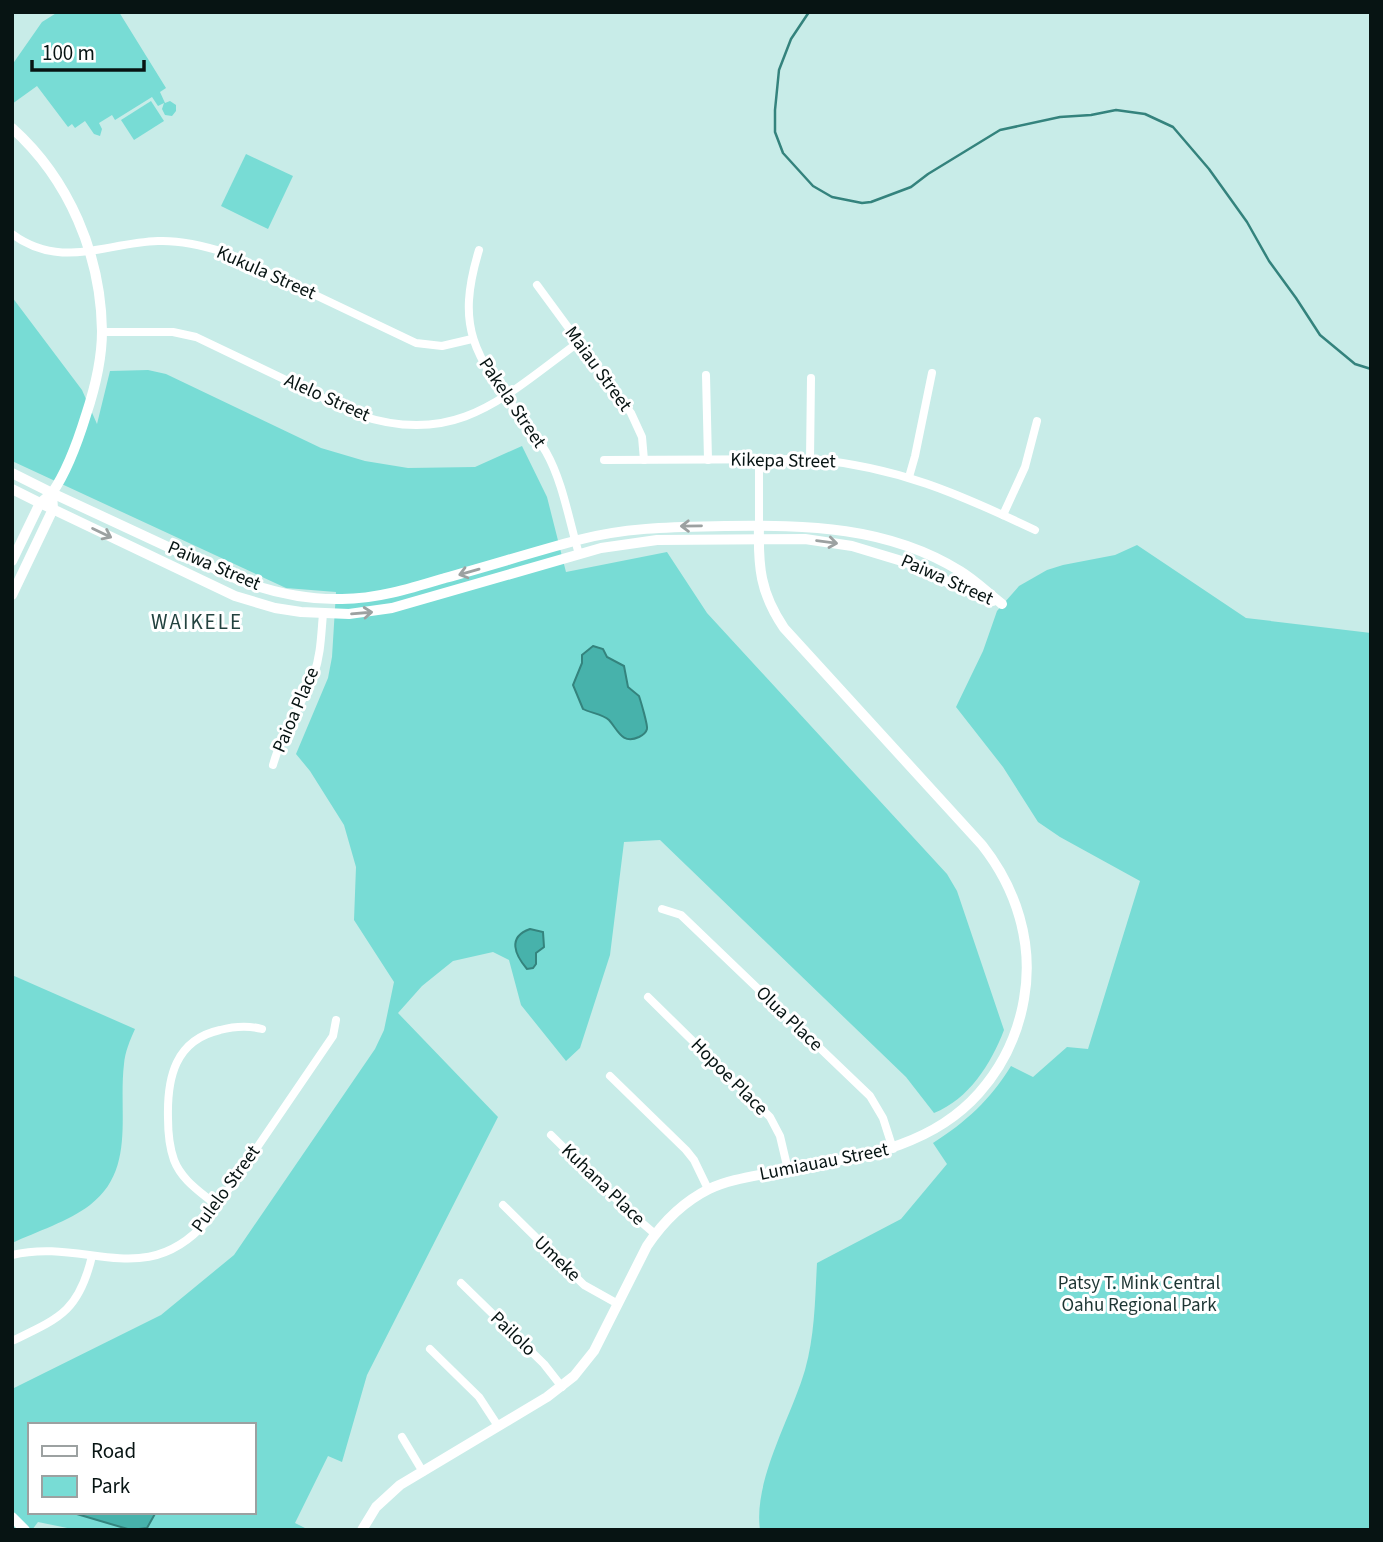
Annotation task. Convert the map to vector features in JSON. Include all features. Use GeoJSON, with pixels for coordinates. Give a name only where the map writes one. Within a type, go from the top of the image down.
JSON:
{"type":"FeatureCollection","features":[{"type":"Feature","properties":{"kind":"main road","name":"Paiwa Street"},"geometry":{"type":"LineString","coordinates":[[12,473],[52,493]]}},
{"type":"Feature","properties":{"kind":"main road","name":"Paiwa Street"},"geometry":{"type":"LineString","coordinates":[[12,489],[40,503]]}},
{"type":"Feature","properties":{"kind":"main road"},"geometry":{"type":"LineString","coordinates":[[12,561],[40,503],[52,493]]}},
{"type":"Feature","properties":{"kind":"main road"},"geometry":{"type":"LineString","coordinates":[[12,594],[53,509],[52,493]]}},
{"type":"Feature","properties":{"kind":"main road"},"geometry":{"type":"LineString","coordinates":[[12,1517],[25,1530]]}},
{"type":"Feature","properties":{"kind":"street"},"geometry":{"type":"LineString","coordinates":[[12,128],[44,162],[80,224],[90,251],[100,298],[102,332],[99,363],[89,407],[78,440],[52,493]]}},
{"type":"Feature","properties":{"kind":"street","name":"Kukula Street"},"geometry":{"type":"LineString","coordinates":[[12,234],[46,252],[90,251],[161,241],[202,246],[227,253],[416,343],[442,346],[472,339]]}},
{"type":"Feature","properties":{"kind":"street","name":"Pakela Street"},"geometry":{"type":"LineString","coordinates":[[479,250],[469,290],[468,312],[472,339],[482,363],[545,450],[579,554]]}},
{"type":"Feature","properties":{"kind":"street","name":"Maiau Street"},"geometry":{"type":"LineString","coordinates":[[537,285],[635,420],[642,437],[644,460]]}},
{"type":"Feature","properties":{"kind":"street","name":"Alelo Street"},"geometry":{"type":"LineString","coordinates":[[102,332],[173,331],[196,337],[359,415],[396,425],[429,426],[476,413],[579,342]]}},
{"type":"Feature","properties":{"kind":"street"},"geometry":{"type":"LineString","coordinates":[[909,477],[932,373]]}},
{"type":"Feature","properties":{"kind":"street"},"geometry":{"type":"LineString","coordinates":[[706,375],[708,460]]}},
{"type":"Feature","properties":{"kind":"street"},"geometry":{"type":"LineString","coordinates":[[810,459],[811,378]]}},
{"type":"Feature","properties":{"kind":"street"},"geometry":{"type":"LineString","coordinates":[[1003,515],[1026,467],[1037,421]]}},
{"type":"Feature","properties":{"kind":"street","name":"Lumiauau Street"},"geometry":{"type":"LineString","coordinates":[[362,1530],[376,1507],[387,1496],[562,1387],[587,1362],[655,1234],[682,1206],[708,1189],[738,1179],[893,1149],[927,1134],[958,1114],[984,1087],[1000,1065],[1017,1028],[1026,992],[1027,955],[1022,926],[1010,889],[988,853],[784,628],[772,608],[763,585],[759,539],[759,459]]}},
{"type":"Feature","properties":{"kind":"street","name":"Kikepa Street"},"geometry":{"type":"LineString","coordinates":[[604,460],[810,459],[858,465],[909,477],[950,491],[1035,530]]}},
{"type":"Feature","properties":{"kind":"street","name":"Paiwa Street"},"geometry":{"type":"LineString","coordinates":[[40,503],[235,596],[275,608],[323,614],[367,613],[417,603],[579,554],[633,542],[657,540],[805,539],[870,550],[915,565],[954,586],[1002,604],[961,572],[891,541],[820,527],[759,526],[645,528],[575,541],[400,591],[341,600],[310,597],[261,588],[239,580],[52,493]]}},
{"type":"Feature","properties":{"kind":"street"},"geometry":{"type":"LineString","coordinates":[[310,597],[323,614],[341,600]]}},
{"type":"Feature","properties":{"kind":"street","name":"Paioa Place"},"geometry":{"type":"LineString","coordinates":[[273,765],[315,670],[321,646],[323,614]]}},
{"type":"Feature","properties":{"kind":"street","name":"Olua Place"},"geometry":{"type":"LineString","coordinates":[[662,909],[681,915],[870,1096],[883,1118],[893,1149]]}},
{"type":"Feature","properties":{"kind":"street","name":"Hopoe Place"},"geometry":{"type":"LineString","coordinates":[[648,997],[770,1117],[780,1136],[788,1170]]}},
{"type":"Feature","properties":{"kind":"street","name":"Pulelo Street"},"geometry":{"type":"LineString","coordinates":[[12,1255],[56,1250],[116,1260],[142,1259],[173,1249],[196,1234],[218,1206],[333,1036],[336,1020]]}},
{"type":"Feature","properties":{"kind":"street"},"geometry":{"type":"LineString","coordinates":[[218,1206],[186,1180],[174,1160],[169,1138],[167,1098],[170,1076],[186,1050],[203,1036],[238,1026],[248,1025],[261,1029]]}},
{"type":"Feature","properties":{"kind":"street"},"geometry":{"type":"LineString","coordinates":[[610,1076],[694,1160],[708,1189]]}},
{"type":"Feature","properties":{"kind":"street","name":"Kuhana Place"},"geometry":{"type":"LineString","coordinates":[[551,1135],[655,1234]]}},
{"type":"Feature","properties":{"kind":"street","name":"Umeke"},"geometry":{"type":"LineString","coordinates":[[503,1205],[584,1285],[618,1304]]}},
{"type":"Feature","properties":{"kind":"street"},"geometry":{"type":"LineString","coordinates":[[12,1341],[64,1314],[80,1293],[92,1256]]}},
{"type":"Feature","properties":{"kind":"street","name":"Pailolo"},"geometry":{"type":"LineString","coordinates":[[461,1283],[544,1364],[562,1387]]}},
{"type":"Feature","properties":{"kind":"street"},"geometry":{"type":"LineString","coordinates":[[430,1349],[478,1397],[498,1426]]}},
{"type":"Feature","properties":{"kind":"street"},"geometry":{"type":"LineString","coordinates":[[402,1437],[423,1472]]}},
{"type":"Feature","properties":{"kind":"green space"},"geometry":{"type":"Polygon","coordinates":[[[58,12],[119,12],[166,88],[160,92],[165,103],[170,101],[176,105],[172,116],[165,115],[162,109],[164,103],[158,106],[152,97],[115,120],[112,115],[99,123],[102,129],[100,136],[94,134],[85,121],[75,128],[72,124],[68,127],[37,86],[12,104],[12,65],[42,22],[58,12]]]}},
{"type":"Feature","properties":{"kind":"green space"},"geometry":{"type":"Polygon","coordinates":[[[151,101],[164,121],[134,140],[121,120],[151,101]]]}},
{"type":"Feature","properties":{"kind":"green space"},"geometry":{"type":"Polygon","coordinates":[[[246,154],[293,176],[268,229],[221,206],[246,154]]]}},
{"type":"Feature","properties":{"kind":"green space"},"geometry":{"type":"Polygon","coordinates":[[[12,297],[82,390],[97,424],[110,371],[148,370],[166,374],[321,448],[365,461],[408,468],[475,467],[522,446],[547,497],[566,572],[667,552],[707,613],[947,874],[957,891],[1004,1030],[985,1068],[968,1090],[947,1107],[934,1113],[906,1077],[660,840],[624,842],[610,955],[580,1048],[566,1061],[521,1005],[509,960],[493,952],[453,961],[422,986],[398,1013],[498,1117],[367,1375],[342,1462],[328,1456],[295,1523],[309,1530],[77,1530],[38,1522],[32,1530],[12,1530],[12,1389],[161,1315],[234,1255],[375,1049],[384,1030],[394,982],[354,920],[356,867],[344,825],[296,754],[328,678],[336,592],[286,588],[12,461],[12,297]]]}},
{"type":"Feature","properties":{"kind":"green space","name":"Patsy T. Mink Central Oahu Regional Park"},"geometry":{"type":"Polygon","coordinates":[[[1137,545],[1246,618],[1371,633],[1371,1530],[760,1530],[759,1511],[767,1470],[799,1389],[811,1344],[817,1263],[901,1219],[947,1164],[933,1143],[976,1109],[995,1089],[1011,1066],[1033,1077],[1067,1047],[1088,1049],[1140,881],[1038,822],[1003,767],[956,707],[983,651],[997,611],[1019,586],[1047,570],[1115,555],[1137,545]]]}},
{"type":"Feature","properties":{"kind":"green space"},"geometry":{"type":"Polygon","coordinates":[[[12,975],[135,1029],[125,1060],[122,1140],[114,1175],[104,1191],[82,1211],[12,1243],[12,975]]]}},
{"type":"Feature","properties":{"kind":"shaded area"},"geometry":{"type":"Polygon","coordinates":[[[593,646],[603,649],[607,657],[624,666],[628,687],[639,696],[647,729],[643,735],[633,739],[624,738],[609,720],[583,709],[573,685],[582,663],[582,655],[593,646]]]}},
{"type":"Feature","properties":{"kind":"shaded area"},"geometry":{"type":"Polygon","coordinates":[[[530,929],[543,932],[544,947],[536,953],[536,964],[533,968],[527,969],[515,947],[518,937],[530,929]]]}},
{"type":"Feature","properties":{"kind":"shaded area"},"geometry":{"type":"Polygon","coordinates":[[[77,1514],[155,1514],[147,1528],[131,1530],[77,1514]]]}},
{"type":"Feature","properties":{"kind":"waterway"},"geometry":{"type":"LineString","coordinates":[[809,12],[791,39],[779,70],[775,132],[783,153],[813,186],[832,197],[862,203],[871,202],[911,187],[1000,130],[1060,117],[1116,110],[1145,114],[1173,127],[1209,169],[1247,222],[1269,261],[1320,335],[1355,364],[1371,369]]}},
{"type":"Feature","properties":{"kind":"district","name":"WAIKELE"},"geometry":{"type":"Point","coordinates":[197,622]}}]}
